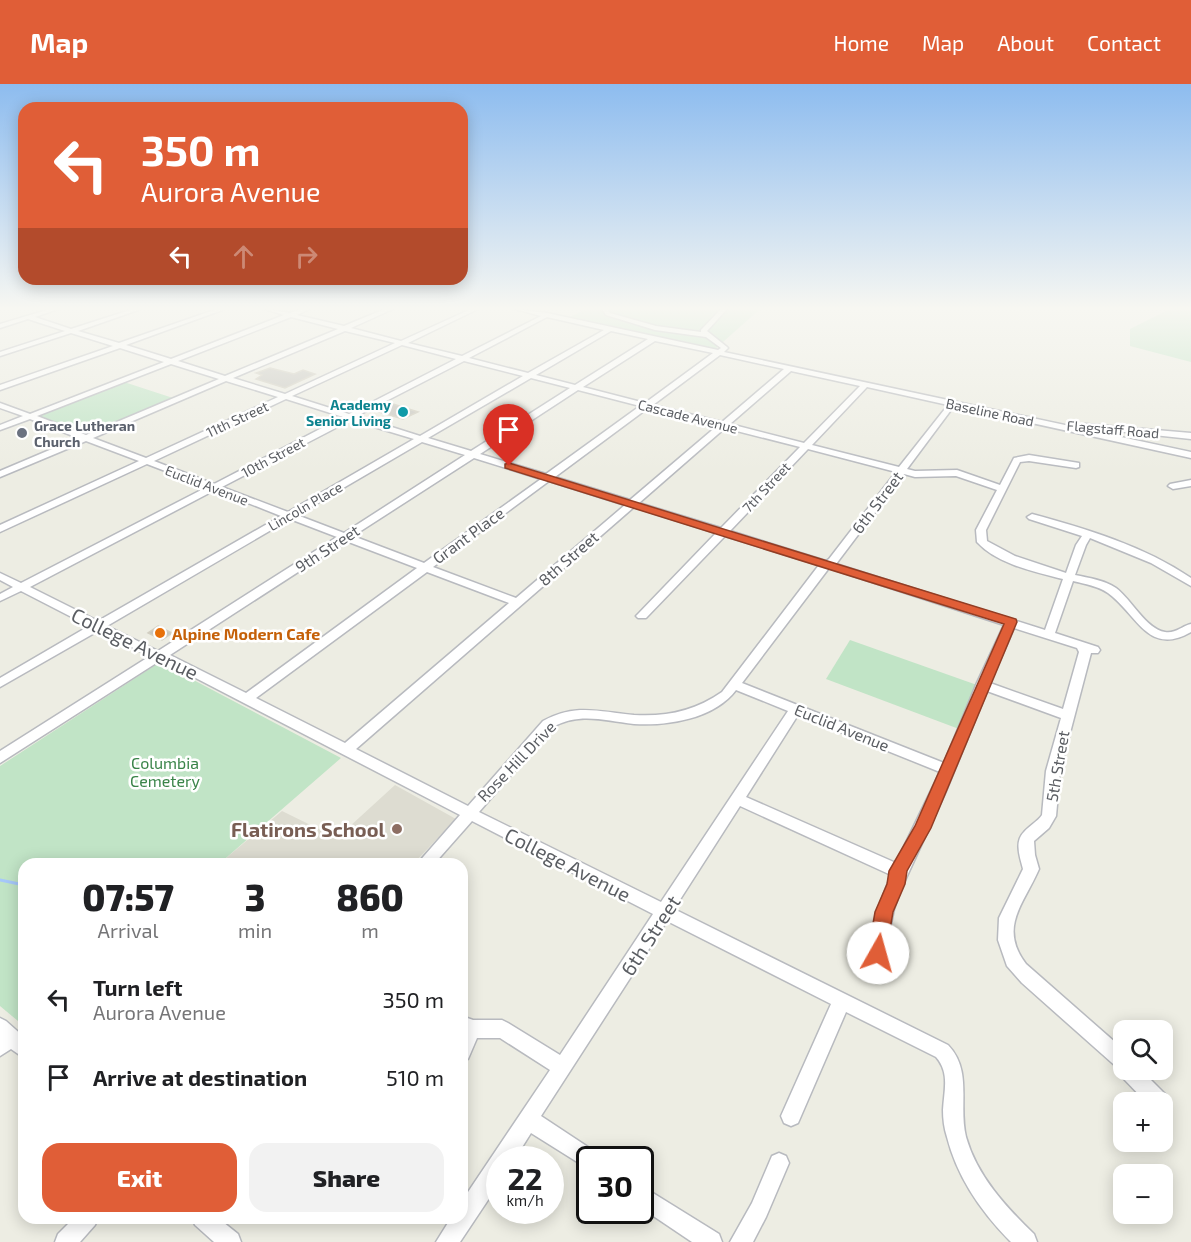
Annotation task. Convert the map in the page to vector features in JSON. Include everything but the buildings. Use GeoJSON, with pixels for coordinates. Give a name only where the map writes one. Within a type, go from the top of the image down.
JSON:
{"type":"FeatureCollection","features":[{"type":"Feature","properties":{"kind":"street"},"geometry":{"type":"LineString","coordinates":[[0,388],[68,363]]}},
{"type":"Feature","properties":{"kind":"street"},"geometry":{"type":"LineString","coordinates":[[0,428],[167,363]]}},
{"type":"Feature","properties":{"kind":"street"},"geometry":{"type":"LineString","coordinates":[[174,363],[1049,634],[1087,536]]}},
{"type":"Feature","properties":{"kind":"street"},"geometry":{"type":"LineString","coordinates":[[0,474],[260,363]]}},
{"type":"Feature","properties":{"kind":"street","name":"11th Street"},"geometry":{"type":"LineString","coordinates":[[0,530],[357,363]]}},
{"type":"Feature","properties":{"kind":"street","name":"10th Street"},"geometry":{"type":"LineString","coordinates":[[0,598],[451,363]]}},
{"type":"Feature","properties":{"kind":"street","name":"Cascade Avenue"},"geometry":{"type":"LineString","coordinates":[[481,363],[900,471],[922,476],[957,473],[1004,489]]}},
{"type":"Feature","properties":{"kind":"street","name":"Lincoln Place"},"geometry":{"type":"LineString","coordinates":[[0,683],[549,363]]}},
{"type":"Feature","properties":{"kind":"street","name":"9th Street"},"geometry":{"type":"LineString","coordinates":[[0,758],[615,363]]}},
{"type":"Feature","properties":{"kind":"street","name":"Grant Place"},"geometry":{"type":"LineString","coordinates":[[247,698],[705,363]]}},
{"type":"Feature","properties":{"kind":"street","name":"Baseline Road"},"geometry":{"type":"LineString","coordinates":[[764,363],[1191,455]]}},
{"type":"Feature","properties":{"kind":"street","name":"8th Street"},"geometry":{"type":"LineString","coordinates":[[347,749],[790,368]]}},
{"type":"Feature","properties":{"kind":"street","name":"7th Street"},"geometry":{"type":"LineString","coordinates":[[642,616],[865,385]]}},
{"type":"Feature","properties":{"kind":"street","name":"6th Street"},"geometry":{"type":"LineString","coordinates":[[735,685],[952,404]]}},
{"type":"Feature","properties":{"kind":"street","name":"Euclid Avenue"},"geometry":{"type":"LineString","coordinates":[[0,405],[516,602]]}},
{"type":"Feature","properties":{"kind":"street","name":"Flagstaff Road"},"geometry":{"type":"LineString","coordinates":[[1036,422],[1191,436]]}},
{"type":"Feature","properties":{"kind":"street"},"geometry":{"type":"LineString","coordinates":[[1076,465],[1020,459],[981,530],[982,542],[1043,570],[1111,590],[1142,625],[1150,630],[1173,635],[1183,634],[1191,627]]}},
{"type":"Feature","properties":{"kind":"street"},"geometry":{"type":"LineString","coordinates":[[1173,486],[1191,483]]}},
{"type":"Feature","properties":{"kind":"street"},"geometry":{"type":"LineString","coordinates":[[1032,517],[1127,548],[1167,566],[1191,583]]}},
{"type":"Feature","properties":{"kind":"street","name":"College Avenue"},"geometry":{"type":"LineString","coordinates":[[0,576],[247,698],[470,814],[842,1000],[950,1058],[956,1070],[952,1100],[959,1146],[984,1195],[1026,1242]]}},
{"type":"Feature","properties":{"kind":"street"},"geometry":{"type":"LineString","coordinates":[[878,953],[884,912],[896,884],[898,871],[922,828],[1011,622]]}},
{"type":"Feature","properties":{"kind":"street","name":"5th Street"},"geometry":{"type":"LineString","coordinates":[[1049,634],[1088,649],[1084,652],[1053,771],[1048,816],[1046,821],[1029,833],[1026,842],[1025,850],[1031,869],[1010,909],[1006,924],[1006,943],[1012,960],[1023,975],[1037,984],[1113,1053]]}},
{"type":"Feature","properties":{"kind":"street","name":"Euclid Avenue"},"geometry":{"type":"LineString","coordinates":[[735,685],[948,770]]}},
{"type":"Feature","properties":{"kind":"street","name":"Rose Hill Drive"},"geometry":{"type":"LineString","coordinates":[[470,814],[474,806],[556,718],[576,713],[650,720],[685,716],[716,703],[735,685]]}},
{"type":"Feature","properties":{"kind":"street"},"geometry":{"type":"LineString","coordinates":[[982,685],[1067,715]]}},
{"type":"Feature","properties":{"kind":"street","name":"6th Street"},"geometry":{"type":"LineString","coordinates":[[511,1146],[796,708]]}},
{"type":"Feature","properties":{"kind":"street"},"geometry":{"type":"LineString","coordinates":[[737,799],[898,871]]}},
{"type":"Feature","properties":{"kind":"street"},"geometry":{"type":"LineString","coordinates":[[430,858],[470,814]]}},
{"type":"Feature","properties":{"kind":"street"},"geometry":{"type":"LineString","coordinates":[[791,1116],[842,1000]]}},
{"type":"Feature","properties":{"kind":"street"},"geometry":{"type":"LineString","coordinates":[[468,1027],[502,1029],[563,1068]]}},
{"type":"Feature","properties":{"kind":"street"},"geometry":{"type":"LineString","coordinates":[[1138,1080],[1149,1092]]}},
{"type":"Feature","properties":{"kind":"street"},"geometry":{"type":"LineString","coordinates":[[528,1119],[576,1151]]}},
{"type":"Feature","properties":{"kind":"street"},"geometry":{"type":"LineString","coordinates":[[741,1242],[759,1210],[779,1163]]}},
{"type":"Feature","properties":{"kind":"street","name":"6th Street"},"geometry":{"type":"LineString","coordinates":[[468,1210],[486,1184]]}},
{"type":"Feature","properties":{"kind":"street"},"geometry":{"type":"LineString","coordinates":[[654,1204],[711,1242]]}},
{"type":"Feature","properties":{"kind":"street"},"geometry":{"type":"LineString","coordinates":[[66,1242],[82,1224]]}},
{"type":"Feature","properties":{"kind":"street"},"geometry":{"type":"LineString","coordinates":[[209,1224],[230,1242]]}},
{"type":"Feature","properties":{"kind":"street","name":"6th Street"},"geometry":{"type":"LineString","coordinates":[[447,1242],[459,1224]]}},
{"type":"Feature","properties":{"kind":"shaded area","name":"Flatirons School"},"geometry":{"type":"Polygon","coordinates":[[[395,785],[456,819],[419,858],[226,858],[282,811],[337,838],[395,785]]]}},
{"type":"Feature","properties":{"kind":"green space"},"geometry":{"type":"Polygon","coordinates":[[[124,382],[173,398],[86,435],[37,416],[124,382]]]}},
{"type":"Feature","properties":{"kind":"green space"},"geometry":{"type":"Polygon","coordinates":[[[850,640],[977,685],[959,729],[826,679],[850,640]]]}},
{"type":"Feature","properties":{"kind":"green space","name":"Columbia Cemetery"},"geometry":{"type":"Polygon","coordinates":[[[157,664],[167,666],[341,758],[226,858],[18,858],[18,1021],[0,1006],[0,766],[157,664]]]}},
{"type":"Feature","properties":{"kind":"waterway"},"geometry":{"type":"LineString","coordinates":[[0,880],[18,884]]}},
{"type":"Feature","properties":{"kind":"place","name":"Academy Senior Living"},"geometry":{"type":"Point","coordinates":[403,412]}},
{"type":"Feature","properties":{"kind":"place","name":"Grace Lutheran Church"},"geometry":{"type":"Point","coordinates":[22,433]}},
{"type":"Feature","properties":{"kind":"place","name":"Alpine Modern Cafe"},"geometry":{"type":"Point","coordinates":[160,633]}},
{"type":"Feature","properties":{"kind":"place","name":"Flatirons School"},"geometry":{"type":"Point","coordinates":[397,829]}},
{"type":"Feature","properties":{"kind":"route"},"geometry":{"type":"LineString","coordinates":[[509,466],[1011,622],[922,828],[898,871],[896,884],[884,912],[878,953]]}}]}
